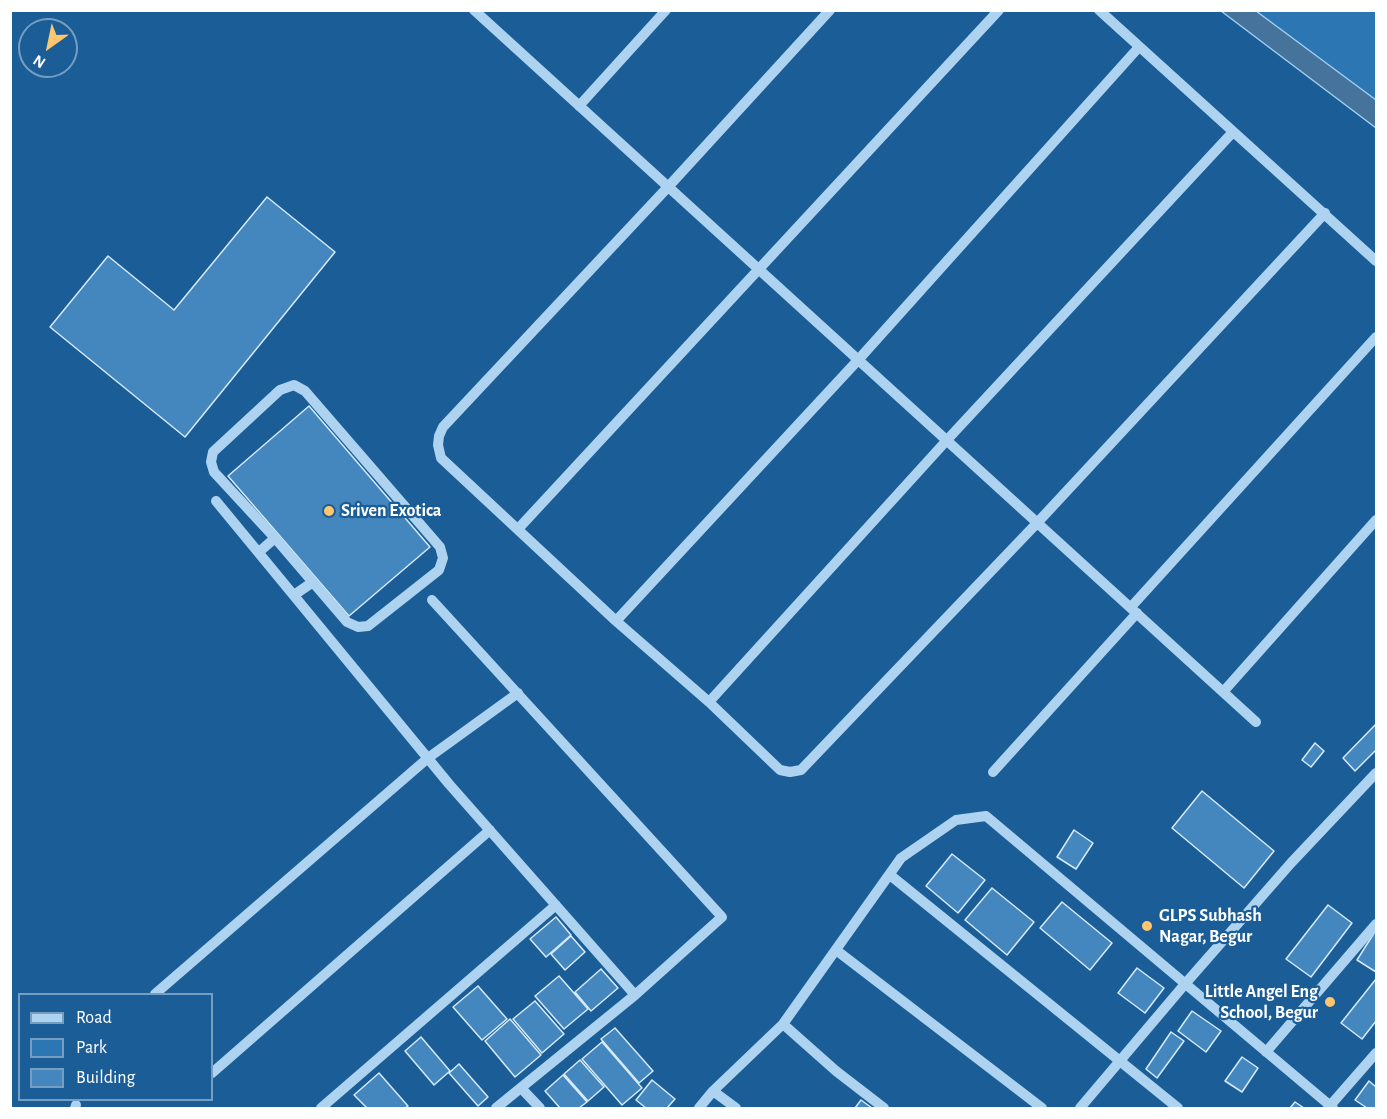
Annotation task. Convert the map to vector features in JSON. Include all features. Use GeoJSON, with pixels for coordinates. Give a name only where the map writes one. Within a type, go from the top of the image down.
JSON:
{"type":"FeatureCollection","features":[{"type":"Feature","properties":{"kind":"street"},"geometry":{"type":"LineString","coordinates":[[579,106],[666,10]]}},
{"type":"Feature","properties":{"kind":"street"},"geometry":{"type":"LineString","coordinates":[[830,10],[443,427],[438,445],[441,458],[616,621],[709,702],[780,770],[790,772],[801,770],[1038,522],[1325,213]]}},
{"type":"Feature","properties":{"kind":"street"},"geometry":{"type":"LineString","coordinates":[[518,529],[999,10]]}},
{"type":"Feature","properties":{"kind":"street"},"geometry":{"type":"LineString","coordinates":[[1099,10],[1377,261]]}},
{"type":"Feature","properties":{"kind":"street"},"geometry":{"type":"LineString","coordinates":[[480,12],[579,106],[1256,722]]}},
{"type":"Feature","properties":{"kind":"street"},"geometry":{"type":"LineString","coordinates":[[616,621],[859,359],[1139,47]]}},
{"type":"Feature","properties":{"kind":"street"},"geometry":{"type":"LineString","coordinates":[[709,702],[947,440],[1233,132]]}},
{"type":"Feature","properties":{"kind":"street"},"geometry":{"type":"LineString","coordinates":[[993,772],[1377,337]]}},
{"type":"Feature","properties":{"kind":"street"},"geometry":{"type":"LineString","coordinates":[[294,386],[305,391],[440,547],[443,558],[439,570],[368,626],[358,627],[347,622],[275,538],[214,472],[211,462],[213,452],[280,390],[294,386]]}},
{"type":"Feature","properties":{"kind":"street"},"geometry":{"type":"LineString","coordinates":[[216,501],[428,758],[635,994]]}},
{"type":"Feature","properties":{"kind":"street"},"geometry":{"type":"LineString","coordinates":[[1223,692],[1377,520]]}},
{"type":"Feature","properties":{"kind":"street"},"geometry":{"type":"LineString","coordinates":[[259,552],[275,538]]}},
{"type":"Feature","properties":{"kind":"street"},"geometry":{"type":"LineString","coordinates":[[294,595],[313,582]]}},
{"type":"Feature","properties":{"kind":"street"},"geometry":{"type":"LineString","coordinates":[[432,600],[722,917],[635,994],[496,1108]]}},
{"type":"Feature","properties":{"kind":"street"},"geometry":{"type":"LineString","coordinates":[[156,993],[428,758],[518,693]]}},
{"type":"Feature","properties":{"kind":"street"},"geometry":{"type":"LineString","coordinates":[[1080,1108],[1291,863],[1377,773]]}},
{"type":"Feature","properties":{"kind":"street"},"geometry":{"type":"LineString","coordinates":[[699,1108],[713,1091],[783,1024],[901,858],[956,820],[986,816],[1330,1108],[1377,1053]]}},
{"type":"Feature","properties":{"kind":"street"},"geometry":{"type":"LineString","coordinates":[[213,1072],[490,830]]}},
{"type":"Feature","properties":{"kind":"street"},"geometry":{"type":"LineString","coordinates":[[890,875],[1178,1108]]}},
{"type":"Feature","properties":{"kind":"street"},"geometry":{"type":"LineString","coordinates":[[321,1108],[556,905]]}},
{"type":"Feature","properties":{"kind":"street"},"geometry":{"type":"LineString","coordinates":[[1266,1052],[1377,924]]}},
{"type":"Feature","properties":{"kind":"street"},"geometry":{"type":"LineString","coordinates":[[836,950],[1042,1108]]}},
{"type":"Feature","properties":{"kind":"street"},"geometry":{"type":"LineString","coordinates":[[783,1024],[836,1071],[884,1108]]}},
{"type":"Feature","properties":{"kind":"street"},"geometry":{"type":"LineString","coordinates":[[522,1088],[540,1108]]}},
{"type":"Feature","properties":{"kind":"street"},"geometry":{"type":"LineString","coordinates":[[713,1091],[736,1108]]}},
{"type":"Feature","properties":{"kind":"green space"},"geometry":{"type":"Polygon","coordinates":[[[1256,11],[1376,11],[1376,100],[1256,11]]]}},
{"type":"Feature","properties":{"kind":"shaded area"},"geometry":{"type":"Polygon","coordinates":[[[1221,11],[1256,11],[1376,100],[1376,128],[1221,11]]]}},
{"type":"Feature","properties":{"kind":"building"},"geometry":{"type":"Polygon","coordinates":[[[267,197],[335,252],[185,437],[50,327],[108,256],[174,310],[267,197]]]}},
{"type":"Feature","properties":{"kind":"building","name":"Sriven Exotica"},"geometry":{"type":"Polygon","coordinates":[[[309,406],[430,547],[349,616],[228,476],[309,406]]]}},
{"type":"Feature","properties":{"kind":"building"},"geometry":{"type":"Polygon","coordinates":[[[1376,724],[1376,750],[1355,771],[1343,758],[1376,724]]]}},
{"type":"Feature","properties":{"kind":"building"},"geometry":{"type":"Polygon","coordinates":[[[1315,743],[1324,751],[1311,767],[1302,760],[1315,743]]]}},
{"type":"Feature","properties":{"kind":"building"},"geometry":{"type":"Polygon","coordinates":[[[1202,791],[1274,851],[1244,888],[1172,828],[1202,791]]]}},
{"type":"Feature","properties":{"kind":"building"},"geometry":{"type":"Polygon","coordinates":[[[1074,830],[1093,843],[1076,869],[1057,857],[1074,830]]]}},
{"type":"Feature","properties":{"kind":"building"},"geometry":{"type":"Polygon","coordinates":[[[952,854],[985,880],[958,913],[926,886],[952,854]]]}},
{"type":"Feature","properties":{"kind":"building"},"geometry":{"type":"Polygon","coordinates":[[[992,888],[1034,922],[1007,955],[965,920],[992,888]]]}},
{"type":"Feature","properties":{"kind":"building"},"geometry":{"type":"Polygon","coordinates":[[[1062,902],[1112,943],[1090,970],[1040,928],[1062,902]]]}},
{"type":"Feature","properties":{"kind":"building"},"geometry":{"type":"Polygon","coordinates":[[[1328,905],[1352,923],[1311,977],[1286,959],[1328,905]]]}},
{"type":"Feature","properties":{"kind":"building"},"geometry":{"type":"Polygon","coordinates":[[[556,917],[571,935],[546,957],[530,939],[556,917]]]}},
{"type":"Feature","properties":{"kind":"building"},"geometry":{"type":"Polygon","coordinates":[[[1376,930],[1376,972],[1357,960],[1376,930]]]}},
{"type":"Feature","properties":{"kind":"building"},"geometry":{"type":"Polygon","coordinates":[[[571,936],[585,952],[565,970],[551,954],[571,936]]]}},
{"type":"Feature","properties":{"kind":"building"},"geometry":{"type":"Polygon","coordinates":[[[1137,968],[1164,988],[1145,1013],[1118,993],[1137,968]]]}},
{"type":"Feature","properties":{"kind":"building"},"geometry":{"type":"Polygon","coordinates":[[[601,969],[618,988],[591,1011],[575,992],[601,969]]]}},
{"type":"Feature","properties":{"kind":"building"},"geometry":{"type":"Polygon","coordinates":[[[559,976],[588,1009],[564,1029],[535,996],[559,976]]]}},
{"type":"Feature","properties":{"kind":"building"},"geometry":{"type":"Polygon","coordinates":[[[1376,979],[1376,1021],[1362,1039],[1341,1023],[1376,979]]]}},
{"type":"Feature","properties":{"kind":"building"},"geometry":{"type":"Polygon","coordinates":[[[478,986],[507,1019],[482,1040],[453,1007],[478,986]]]}},
{"type":"Feature","properties":{"kind":"building"},"geometry":{"type":"Polygon","coordinates":[[[535,1001],[564,1034],[542,1053],[513,1019],[535,1001]]]}},
{"type":"Feature","properties":{"kind":"building"},"geometry":{"type":"Polygon","coordinates":[[[1192,1011],[1221,1031],[1206,1052],[1178,1031],[1192,1011]]]}},
{"type":"Feature","properties":{"kind":"building"},"geometry":{"type":"Polygon","coordinates":[[[510,1019],[541,1055],[515,1077],[485,1041],[510,1019]]]}},
{"type":"Feature","properties":{"kind":"building"},"geometry":{"type":"Polygon","coordinates":[[[615,1028],[653,1071],[639,1083],[601,1039],[615,1028]]]}},
{"type":"Feature","properties":{"kind":"building"},"geometry":{"type":"Polygon","coordinates":[[[1171,1032],[1184,1041],[1157,1078],[1146,1069],[1171,1032]]]}},
{"type":"Feature","properties":{"kind":"building"},"geometry":{"type":"Polygon","coordinates":[[[421,1037],[450,1071],[434,1085],[405,1051],[421,1037]]]}},
{"type":"Feature","properties":{"kind":"building"},"geometry":{"type":"Polygon","coordinates":[[[602,1042],[642,1088],[622,1105],[582,1059],[602,1042]]]}},
{"type":"Feature","properties":{"kind":"building"},"geometry":{"type":"Polygon","coordinates":[[[1242,1057],[1258,1068],[1242,1092],[1225,1081],[1242,1057]]]}},
{"type":"Feature","properties":{"kind":"building"},"geometry":{"type":"Polygon","coordinates":[[[580,1060],[604,1087],[588,1101],[564,1074],[580,1060]]]}},
{"type":"Feature","properties":{"kind":"building"},"geometry":{"type":"Polygon","coordinates":[[[459,1064],[488,1097],[478,1106],[449,1073],[459,1064]]]}},
{"type":"Feature","properties":{"kind":"building"},"geometry":{"type":"Polygon","coordinates":[[[379,1073],[408,1106],[405,1108],[367,1108],[354,1095],[379,1073]]]}},
{"type":"Feature","properties":{"kind":"building"},"geometry":{"type":"Polygon","coordinates":[[[563,1075],[587,1102],[579,1108],[560,1108],[545,1091],[563,1075]]]}},
{"type":"Feature","properties":{"kind":"building"},"geometry":{"type":"Polygon","coordinates":[[[652,1080],[675,1099],[667,1108],[646,1108],[636,1100],[652,1080]]]}},
{"type":"Feature","properties":{"kind":"building"},"geometry":{"type":"Polygon","coordinates":[[[1369,1081],[1376,1087],[1376,1108],[1367,1108],[1355,1100],[1369,1081]]]}},
{"type":"Feature","properties":{"kind":"building"},"geometry":{"type":"Polygon","coordinates":[[[861,1100],[872,1108],[855,1108],[861,1100]]]}},
{"type":"Feature","properties":{"kind":"building"},"geometry":{"type":"Polygon","coordinates":[[[1295,1102],[1304,1108],[1290,1108],[1295,1102]]]}},
{"type":"Feature","properties":{"kind":"place","name":"Sriven Exotica"},"geometry":{"type":"Point","coordinates":[329,511]}},
{"type":"Feature","properties":{"kind":"place","name":"GLPS Subhash Nagar, Begur"},"geometry":{"type":"Point","coordinates":[1147,926]}},
{"type":"Feature","properties":{"kind":"place","name":"Little Angel Eng School, Begur"},"geometry":{"type":"Point","coordinates":[1330,1002]}}]}
